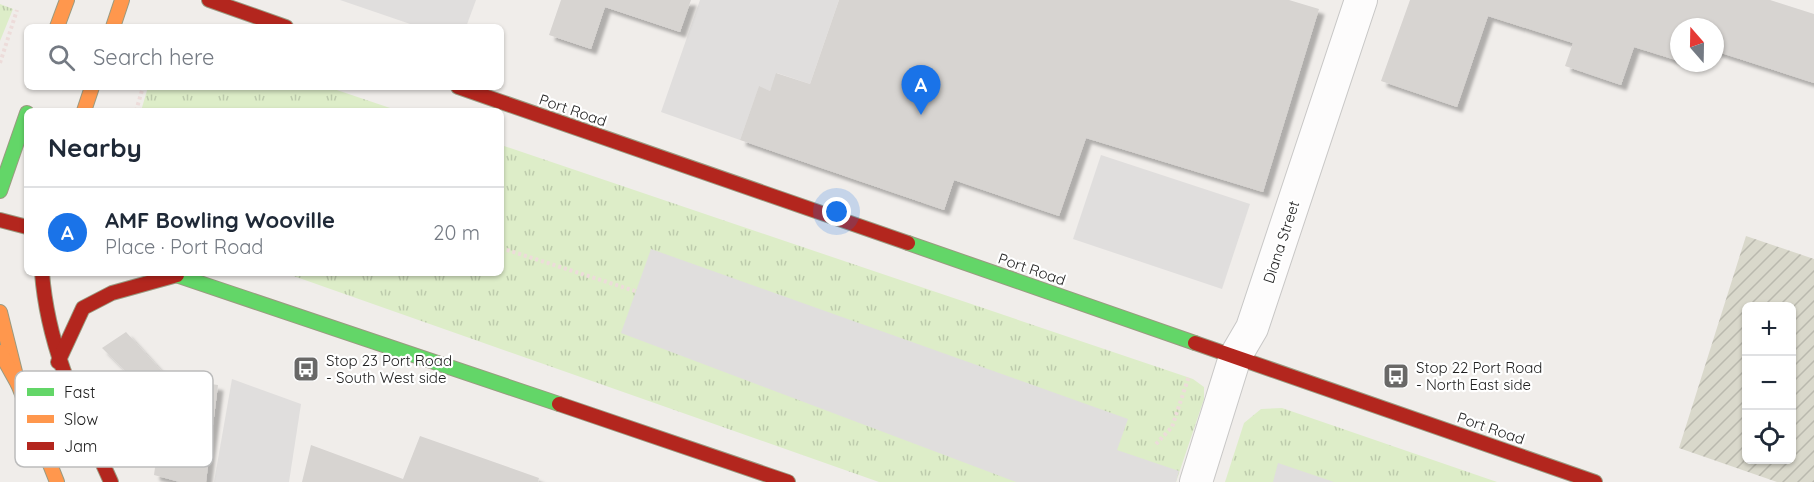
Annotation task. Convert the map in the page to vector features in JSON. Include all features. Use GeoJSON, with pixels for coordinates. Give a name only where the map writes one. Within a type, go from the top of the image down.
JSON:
{"type":"FeatureCollection","features":[{"type":"Feature","properties":{"kind":"main road"},"geometry":{"type":"LineString","coordinates":[[58,24],[67,0]]}},
{"type":"Feature","properties":{"kind":"main road"},"geometry":{"type":"LineString","coordinates":[[114,24],[122,0]]}},
{"type":"Feature","properties":{"kind":"main road"},"geometry":{"type":"LineString","coordinates":[[209,0],[277,24]]}},
{"type":"Feature","properties":{"kind":"main road"},"geometry":{"type":"LineString","coordinates":[[85,108],[91,90]]}},
{"type":"Feature","properties":{"kind":"main road","name":"Port Road"},"geometry":{"type":"LineString","coordinates":[[467,90],[1595,482]]}},
{"type":"Feature","properties":{"kind":"main road"},"geometry":{"type":"LineString","coordinates":[[0,191],[24,121]]}},
{"type":"Feature","properties":{"kind":"main road"},"geometry":{"type":"LineString","coordinates":[[0,220],[24,226]]}},
{"type":"Feature","properties":{"kind":"main road"},"geometry":{"type":"LineString","coordinates":[[42,276],[47,317],[62,371]]}},
{"type":"Feature","properties":{"kind":"main road"},"geometry":{"type":"LineString","coordinates":[[58,362],[83,308],[112,293],[167,276]]}},
{"type":"Feature","properties":{"kind":"main road"},"geometry":{"type":"LineString","coordinates":[[180,276],[788,482]]}},
{"type":"Feature","properties":{"kind":"main road"},"geometry":{"type":"LineString","coordinates":[[0,312],[15,372]]}},
{"type":"Feature","properties":{"kind":"main road"},"geometry":{"type":"LineString","coordinates":[[0,352],[15,379]]}},
{"type":"Feature","properties":{"kind":"main road"},"geometry":{"type":"LineString","coordinates":[[0,372],[15,382]]}},
{"type":"Feature","properties":{"kind":"main road"},"geometry":{"type":"LineString","coordinates":[[51,467],[57,482]]}},
{"type":"Feature","properties":{"kind":"main road"},"geometry":{"type":"LineString","coordinates":[[104,467],[111,482]]}},
{"type":"Feature","properties":{"kind":"street","name":"Diana Street"},"geometry":{"type":"LineString","coordinates":[[1196,482],[1235,357],[1252,328],[1361,0]]}},
{"type":"Feature","properties":{"kind":"path"},"geometry":{"type":"LineString","coordinates":[[0,63],[17,10]]}},
{"type":"Feature","properties":{"kind":"path"},"geometry":{"type":"LineString","coordinates":[[137,108],[142,90]]}},
{"type":"Feature","properties":{"kind":"path"},"geometry":{"type":"LineString","coordinates":[[504,249],[635,291]]}},
{"type":"Feature","properties":{"kind":"path"},"geometry":{"type":"LineString","coordinates":[[1156,444],[1172,427],[1186,386]]}},
{"type":"Feature","properties":{"kind":"shaded area"},"geometry":{"type":"Polygon","coordinates":[[[340,0],[476,0],[467,24],[410,24],[340,0]]]}},
{"type":"Feature","properties":{"kind":"shaded area"},"geometry":{"type":"Polygon","coordinates":[[[700,0],[839,0],[810,84],[777,73],[770,91],[759,87],[740,140],[661,112],[700,0]]]}},
{"type":"Feature","properties":{"kind":"shaded area"},"geometry":{"type":"Polygon","coordinates":[[[1101,155],[1250,204],[1222,289],[1073,239],[1101,155]]]}},
{"type":"Feature","properties":{"kind":"shaded area"},"geometry":{"type":"Polygon","coordinates":[[[1746,236],[1814,259],[1814,482],[1777,482],[1679,448],[1746,236]]]}},
{"type":"Feature","properties":{"kind":"shaded area"},"geometry":{"type":"Polygon","coordinates":[[[651,249],[1128,419],[1117,450],[1179,471],[1176,482],[1016,482],[621,333],[651,249]]]}},
{"type":"Feature","properties":{"kind":"shaded area"},"geometry":{"type":"Polygon","coordinates":[[[232,379],[301,404],[289,482],[214,482],[232,379]]]}},
{"type":"Feature","properties":{"kind":"shaded area"},"geometry":{"type":"Polygon","coordinates":[[[1278,463],[1334,482],[1273,482],[1278,463]]]}},
{"type":"Feature","properties":{"kind":"green space"},"geometry":{"type":"Polygon","coordinates":[[[0,4],[13,9],[0,41],[0,4]]]}},
{"type":"Feature","properties":{"kind":"green space"},"geometry":{"type":"Polygon","coordinates":[[[147,90],[337,90],[390,108],[142,108],[147,90]]]}},
{"type":"Feature","properties":{"kind":"green space"},"geometry":{"type":"Polygon","coordinates":[[[504,146],[1193,379],[1204,387],[1204,399],[1176,482],[879,482],[294,276],[504,276],[504,146]]]}},
{"type":"Feature","properties":{"kind":"green space"},"geometry":{"type":"Polygon","coordinates":[[[1282,408],[1497,482],[1225,482],[1244,423],[1261,409],[1282,408]]]}},
{"type":"Feature","properties":{"kind":"building"},"geometry":{"type":"Polygon","coordinates":[[[561,0],[691,0],[680,32],[605,7],[591,49],[549,35],[561,0]]]}},
{"type":"Feature","properties":{"kind":"building"},"geometry":{"type":"Polygon","coordinates":[[[839,0],[1289,0],[1319,9],[1263,192],[1086,138],[1059,216],[954,180],[944,210],[740,140],[759,86],[770,91],[776,73],[810,84],[839,0]]]}},
{"type":"Feature","properties":{"kind":"building"},"geometry":{"type":"Polygon","coordinates":[[[1410,0],[1770,0],[1814,14],[1814,83],[1724,54],[1724,18],[1670,18],[1670,58],[1634,47],[1621,85],[1565,66],[1573,43],[1488,16],[1457,107],[1381,81],[1410,0]]]}},
{"type":"Feature","properties":{"kind":"building"},"geometry":{"type":"Polygon","coordinates":[[[126,332],[162,371],[125,371],[102,348],[126,332]]]}},
{"type":"Feature","properties":{"kind":"building"},"geometry":{"type":"Polygon","coordinates":[[[213,384],[218,385],[213,425],[213,384]]]}},
{"type":"Feature","properties":{"kind":"building"},"geometry":{"type":"Polygon","coordinates":[[[420,436],[539,478],[538,482],[302,482],[311,445],[403,479],[420,436]]]}},
{"type":"Feature","properties":{"kind":"building"},"geometry":{"type":"Polygon","coordinates":[[[155,467],[208,467],[206,482],[180,482],[154,475],[155,467]]]}},
{"type":"Feature","properties":{"kind":"traffic: fast"},"geometry":{"type":"LineString","coordinates":[[0,191],[24,122]]}},
{"type":"Feature","properties":{"kind":"traffic: fast"},"geometry":{"type":"LineString","coordinates":[[908,243],[1195,343]]}},
{"type":"Feature","properties":{"kind":"traffic: fast"},"geometry":{"type":"LineString","coordinates":[[179,276],[559,404]]}},
{"type":"Feature","properties":{"kind":"traffic: slow"},"geometry":{"type":"LineString","coordinates":[[58,24],[67,0]]}},
{"type":"Feature","properties":{"kind":"traffic: slow"},"geometry":{"type":"LineString","coordinates":[[114,24],[122,0]]}},
{"type":"Feature","properties":{"kind":"traffic: slow"},"geometry":{"type":"LineString","coordinates":[[85,108],[91,90]]}},
{"type":"Feature","properties":{"kind":"traffic: slow"},"geometry":{"type":"LineString","coordinates":[[0,312],[15,372]]}},
{"type":"Feature","properties":{"kind":"traffic: slow"},"geometry":{"type":"LineString","coordinates":[[0,352],[15,379]]}},
{"type":"Feature","properties":{"kind":"traffic: slow"},"geometry":{"type":"LineString","coordinates":[[51,467],[57,482]]}},
{"type":"Feature","properties":{"kind":"traffic: jam"},"geometry":{"type":"LineString","coordinates":[[209,0],[277,24]]}},
{"type":"Feature","properties":{"kind":"traffic: jam"},"geometry":{"type":"LineString","coordinates":[[467,90],[908,243]]}},
{"type":"Feature","properties":{"kind":"traffic: jam"},"geometry":{"type":"LineString","coordinates":[[0,220],[24,226]]}},
{"type":"Feature","properties":{"kind":"traffic: jam"},"geometry":{"type":"LineString","coordinates":[[42,276],[51,328],[64,371]]}},
{"type":"Feature","properties":{"kind":"traffic: jam"},"geometry":{"type":"LineString","coordinates":[[58,362],[83,308],[112,293],[173,276]]}},
{"type":"Feature","properties":{"kind":"traffic: jam"},"geometry":{"type":"LineString","coordinates":[[1195,343],[1595,482]]}},
{"type":"Feature","properties":{"kind":"traffic: jam"},"geometry":{"type":"LineString","coordinates":[[559,404],[788,482]]}},
{"type":"Feature","properties":{"kind":"traffic: jam"},"geometry":{"type":"LineString","coordinates":[[104,467],[111,482]]}},
{"type":"Feature","properties":{"kind":"place","name":"AMF Bowling Wooville"},"geometry":{"type":"Point","coordinates":[921,115]}},
{"type":"Feature","properties":{"kind":"place","name":"Stop 23 Port Road - South West side"},"geometry":{"type":"Point","coordinates":[306,369]}},
{"type":"Feature","properties":{"kind":"place","name":"Stop 22 Port Road - North East side"},"geometry":{"type":"Point","coordinates":[1396,376]}}]}
